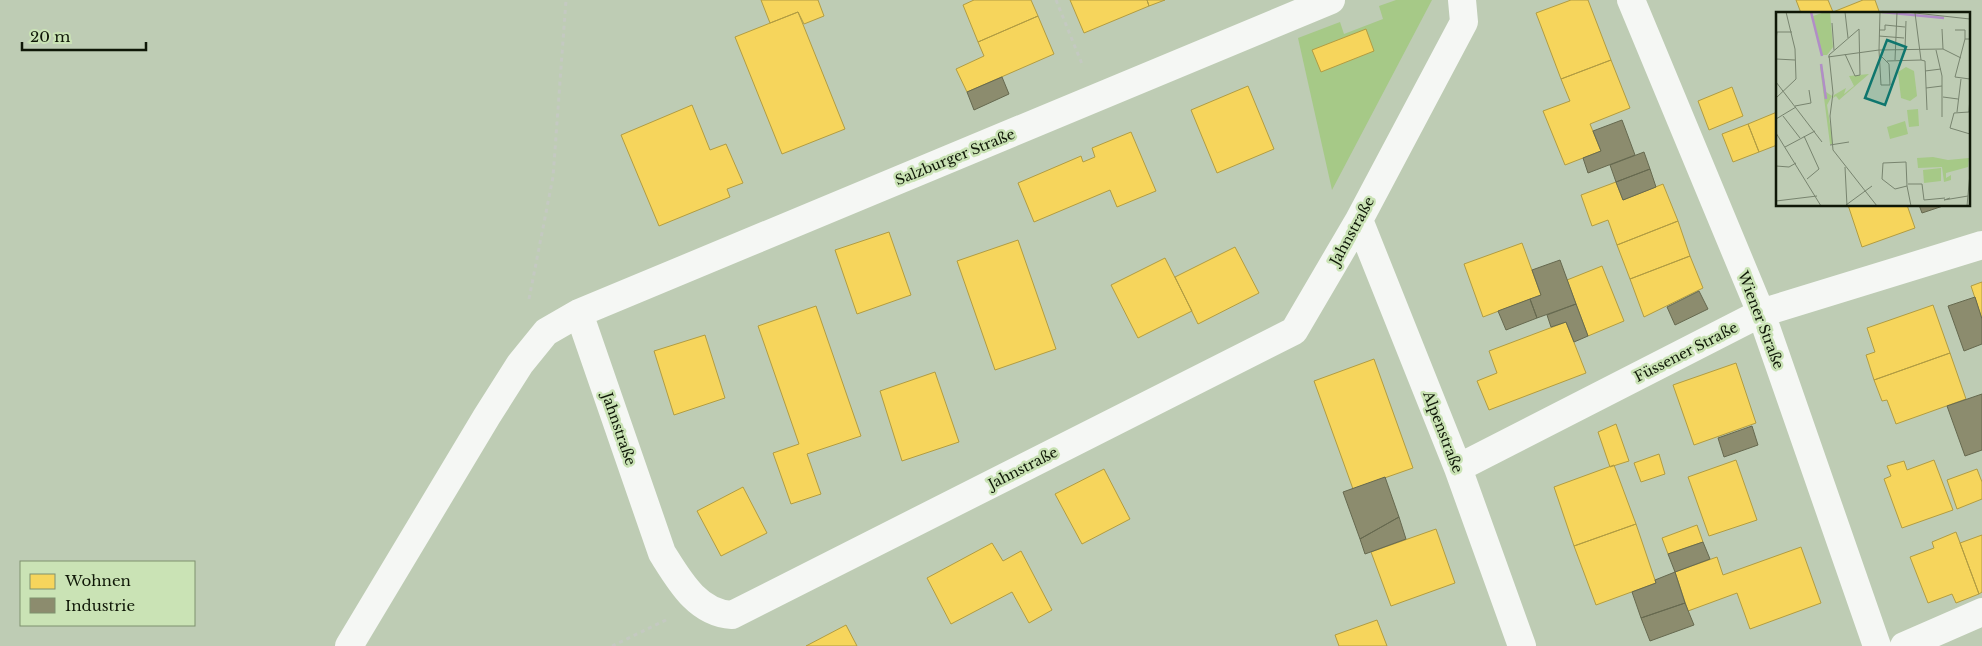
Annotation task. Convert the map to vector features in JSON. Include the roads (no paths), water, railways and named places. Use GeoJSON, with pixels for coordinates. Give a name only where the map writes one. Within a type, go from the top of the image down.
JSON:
{"type":"FeatureCollection","features":[{"type":"Feature","properties":{"kind":"street","name":"Salzburger Straße"},"geometry":{"type":"LineString","coordinates":[[349,646],[487,416],[533,347],[546,332],[579,312],[1097,99],[1331,0]]}},
{"type":"Feature","properties":{"kind":"street","name":"Jahnstraße"},"geometry":{"type":"LineString","coordinates":[[579,312],[662,553],[679,582],[700,603],[718,614],[732,615],[1294,331],[1359,220],[1464,22],[1462,0]]}},
{"type":"Feature","properties":{"kind":"street","name":"Wiener Straße"},"geometry":{"type":"LineString","coordinates":[[1630,0],[1761,313],[1877,646]]}},
{"type":"Feature","properties":{"kind":"street","name":"Alpenstraße"},"geometry":{"type":"LineString","coordinates":[[1359,220],[1458,468],[1522,646]]}},
{"type":"Feature","properties":{"kind":"street","name":"Füssener Straße"},"geometry":{"type":"LineString","coordinates":[[1458,468],[1761,313],[1982,245]]}},
{"type":"Feature","properties":{"kind":"street"},"geometry":{"type":"LineString","coordinates":[[1904,646],[1982,612]]}}]}
